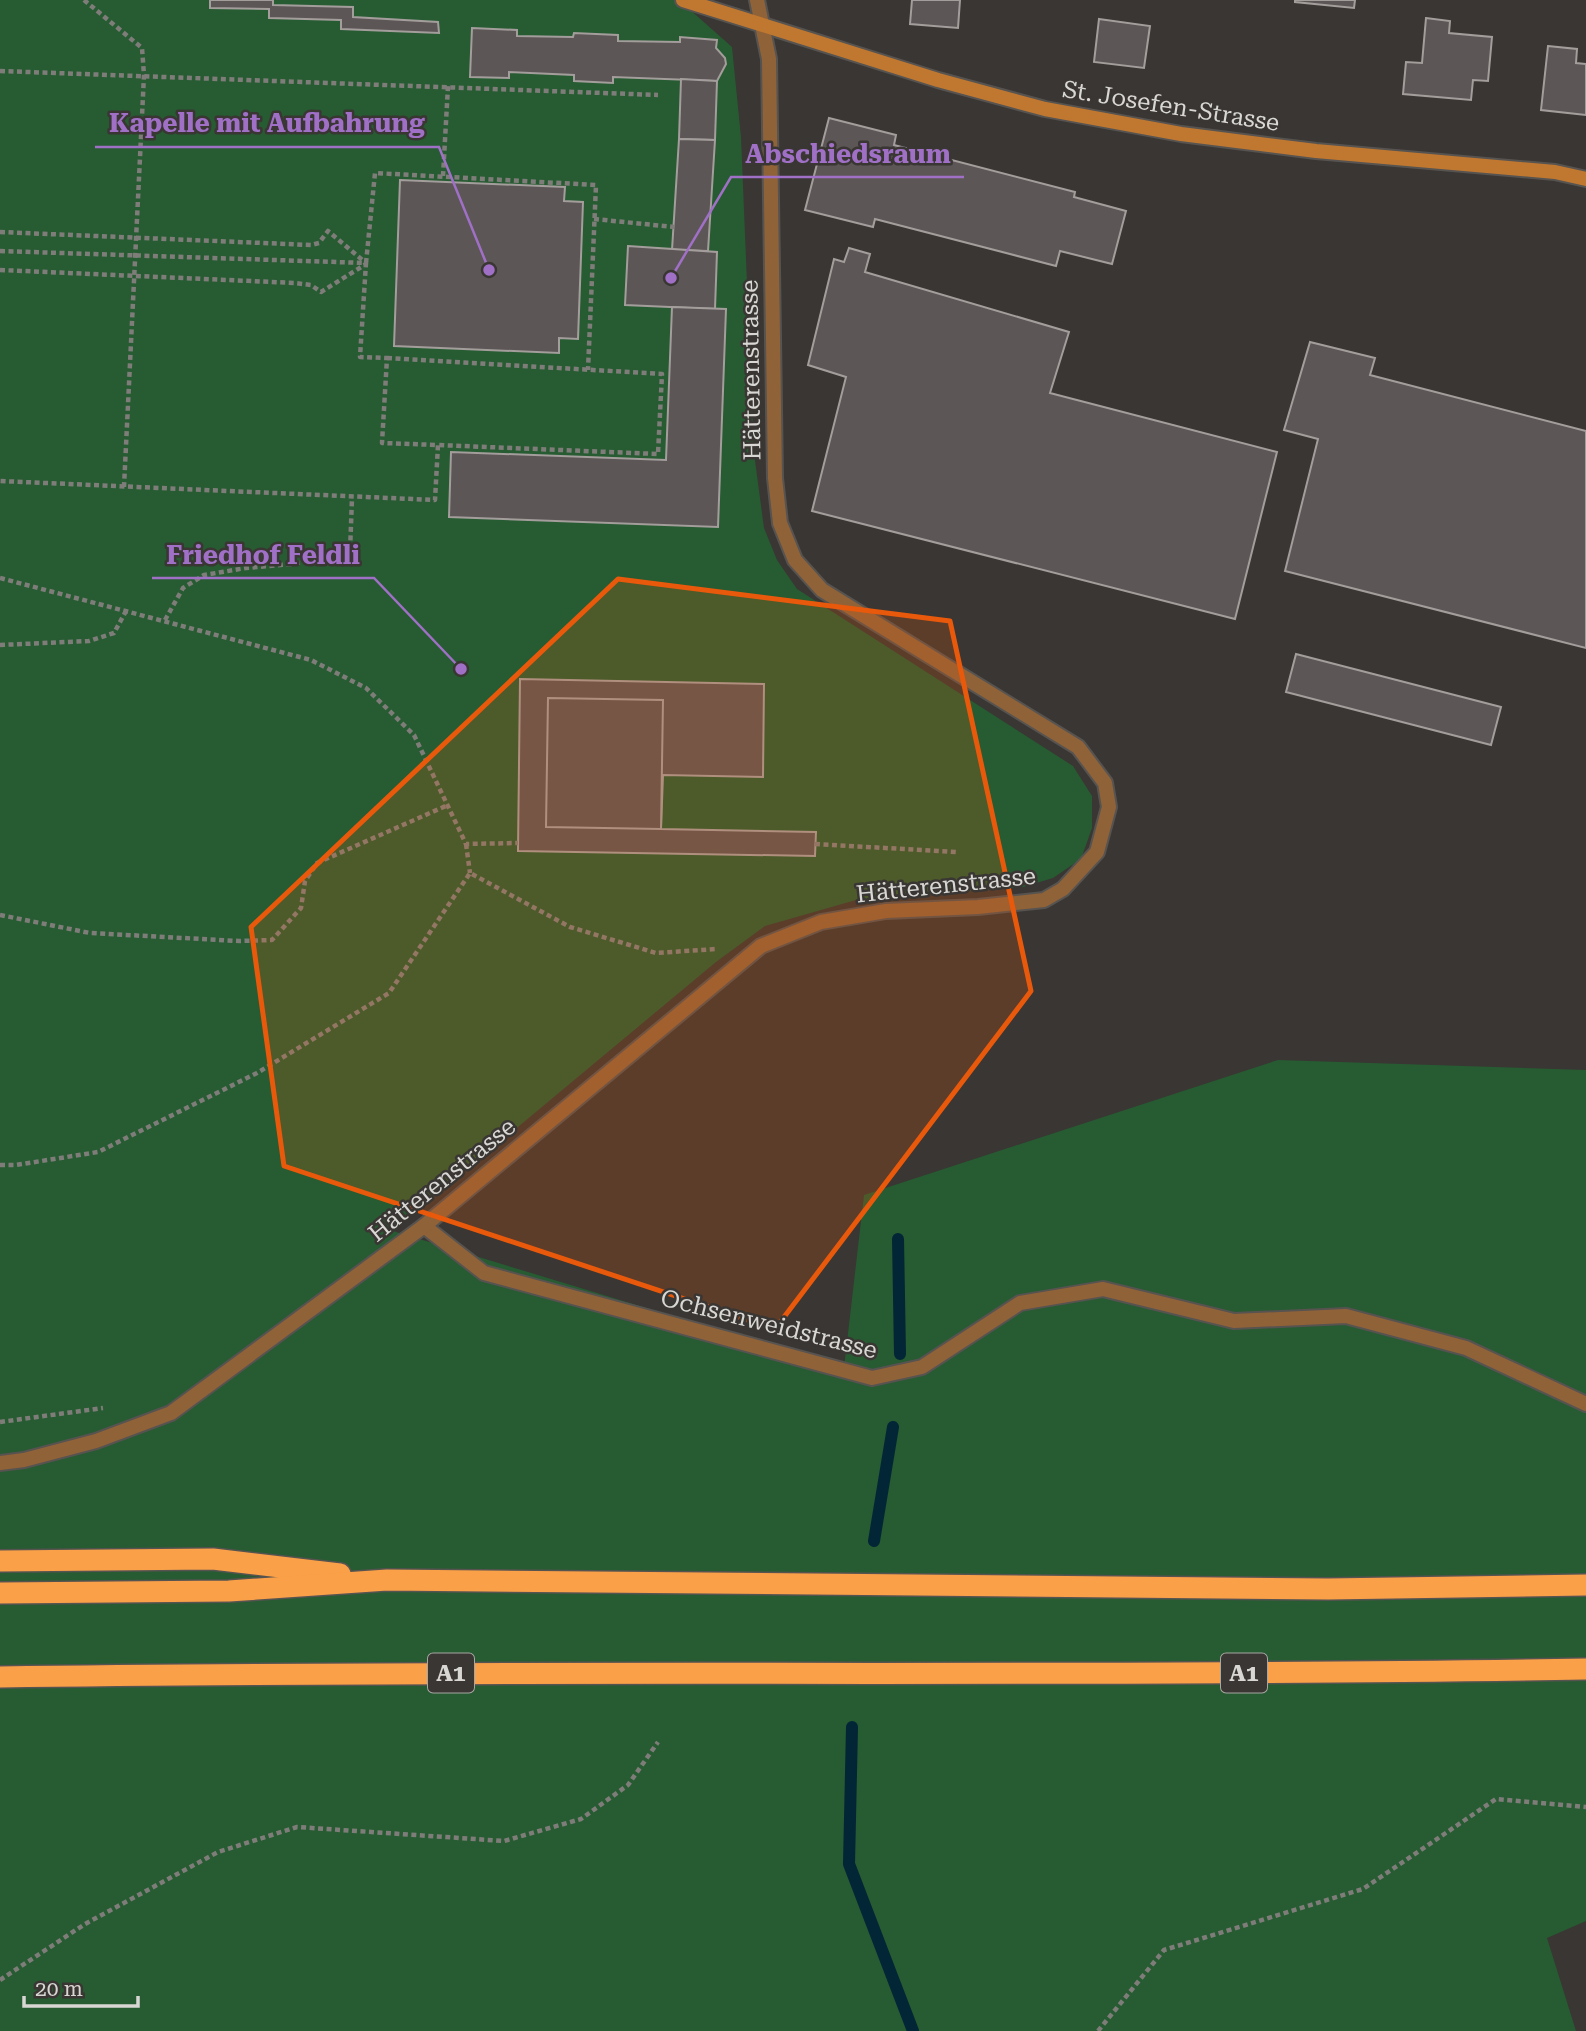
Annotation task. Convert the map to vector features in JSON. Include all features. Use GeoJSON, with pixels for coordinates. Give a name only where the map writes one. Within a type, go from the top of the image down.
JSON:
{"type":"FeatureCollection","features":[{"type":"Feature","properties":{"kind":"highway"},"geometry":{"type":"LineString","coordinates":[[0,1561],[213,1559],[387,1580]]}},
{"type":"Feature","properties":{"kind":"highway"},"geometry":{"type":"LineString","coordinates":[[0,1593],[229,1591],[387,1580],[1328,1589],[1586,1585]]}},
{"type":"Feature","properties":{"kind":"highway","name":"A1"},"geometry":{"type":"LineString","coordinates":[[0,1677],[305,1673],[1313,1673],[1586,1669]]}},
{"type":"Feature","properties":{"kind":"street","name":"St. Josefen-Strasse"},"geometry":{"type":"LineString","coordinates":[[683,0],[938,80],[1045,109],[1195,136],[1555,172],[1586,178]]}},
{"type":"Feature","properties":{"kind":"street","name":"Hätterenstrasse"},"geometry":{"type":"LineString","coordinates":[[0,1463],[24,1460],[96,1441],[171,1413],[424,1226],[761,946],[821,922],[886,911],[978,907],[1044,900],[1063,889],[1097,852],[1109,807],[1105,783],[1078,747],[822,590],[795,560],[780,523],[775,478],[769,59],[757,0]]}},
{"type":"Feature","properties":{"kind":"street","name":"Ochsenweidstrasse"},"geometry":{"type":"LineString","coordinates":[[424,1226],[484,1273],[872,1378],[922,1367],[1020,1303],[1103,1289],[1234,1321],[1346,1316],[1466,1348],[1586,1404]]}},
{"type":"Feature","properties":{"kind":"path"},"geometry":{"type":"LineString","coordinates":[[84,0],[142,48],[144,75],[124,487]]}},
{"type":"Feature","properties":{"kind":"path"},"geometry":{"type":"LineString","coordinates":[[0,71],[658,95]]}},
{"type":"Feature","properties":{"kind":"path"},"geometry":{"type":"LineString","coordinates":[[443,176],[448,86]]}},
{"type":"Feature","properties":{"kind":"path"},"geometry":{"type":"LineString","coordinates":[[387,358],[382,443],[658,454],[662,374],[588,370],[387,358],[360,357],[375,173],[596,185],[588,370]]}},
{"type":"Feature","properties":{"kind":"path"},"geometry":{"type":"LineString","coordinates":[[594,219],[674,226]]}},
{"type":"Feature","properties":{"kind":"path"},"geometry":{"type":"LineString","coordinates":[[0,232],[311,246],[319,243],[328,231],[366,264]]}},
{"type":"Feature","properties":{"kind":"path"},"geometry":{"type":"LineString","coordinates":[[0,251],[366,264]]}},
{"type":"Feature","properties":{"kind":"path"},"geometry":{"type":"LineString","coordinates":[[0,270],[295,283],[311,285],[321,292],[366,264]]}},
{"type":"Feature","properties":{"kind":"path"},"geometry":{"type":"LineString","coordinates":[[0,481],[435,500],[438,445]]}},
{"type":"Feature","properties":{"kind":"path"},"geometry":{"type":"LineString","coordinates":[[165,620],[183,588],[204,575],[293,564],[349,552],[352,498]]}},
{"type":"Feature","properties":{"kind":"path"},"geometry":{"type":"LineString","coordinates":[[0,578],[311,660],[366,688],[414,735],[466,844],[470,873],[390,993],[257,1073],[98,1152],[16,1165],[0,1165]]}},
{"type":"Feature","properties":{"kind":"path"},"geometry":{"type":"LineString","coordinates":[[0,645],[89,641],[114,633],[126,611]]}},
{"type":"Feature","properties":{"kind":"path"},"geometry":{"type":"LineString","coordinates":[[0,915],[89,933],[239,941],[271,940],[301,908],[305,881],[317,863],[448,805]]}},
{"type":"Feature","properties":{"kind":"path"},"geometry":{"type":"LineString","coordinates":[[466,844],[518,843]]}},
{"type":"Feature","properties":{"kind":"path"},"geometry":{"type":"LineString","coordinates":[[815,844],[956,852]]}},
{"type":"Feature","properties":{"kind":"path"},"geometry":{"type":"LineString","coordinates":[[470,873],[570,927],[656,953],[761,946]]}},
{"type":"Feature","properties":{"kind":"path"},"geometry":{"type":"LineString","coordinates":[[0,1422],[108,1407]]}},
{"type":"Feature","properties":{"kind":"path"},"geometry":{"type":"LineString","coordinates":[[0,1980],[85,1924],[218,1852],[297,1827],[504,1841],[581,1819],[628,1785],[658,1742]]}},
{"type":"Feature","properties":{"kind":"path"},"geometry":{"type":"LineString","coordinates":[[1098,2031],[1164,1950],[1363,1889],[1496,1799],[1586,1807]]}},
{"type":"Feature","properties":{"kind":"highlighted area"},"geometry":{"type":"Polygon","coordinates":[[[618,579],[950,621],[1031,991],[775,1329],[284,1166],[251,927],[618,579]]]}},
{"type":"Feature","properties":{"kind":"green space"},"geometry":{"type":"Polygon","coordinates":[[[0,0],[679,0],[732,47],[741,137],[754,453],[764,528],[777,560],[797,589],[1073,766],[1092,796],[1092,828],[1081,859],[1053,878],[1023,887],[856,900],[765,926],[716,962],[393,1231],[844,1368],[864,1195],[1278,1060],[1586,1070],[1586,1921],[1547,1938],[1576,2031],[0,2031],[0,0]]]}},
{"type":"Feature","properties":{"kind":"building"},"geometry":{"type":"Polygon","coordinates":[[[210,0],[273,0],[273,5],[353,7],[353,17],[438,22],[439,33],[341,29],[341,20],[269,18],[269,9],[210,8],[210,0]]]}},
{"type":"Feature","properties":{"kind":"building"},"geometry":{"type":"Polygon","coordinates":[[[912,0],[960,0],[958,28],[910,24],[912,0]]]}},
{"type":"Feature","properties":{"kind":"building"},"geometry":{"type":"Polygon","coordinates":[[[1295,0],[1355,0],[1354,8],[1295,0]]]}},
{"type":"Feature","properties":{"kind":"building"},"geometry":{"type":"Polygon","coordinates":[[[1426,18],[1450,21],[1449,33],[1492,37],[1488,81],[1473,80],[1471,100],[1403,94],[1406,62],[1422,63],[1426,18]]]}},
{"type":"Feature","properties":{"kind":"building"},"geometry":{"type":"Polygon","coordinates":[[[1099,19],[1150,26],[1144,68],[1094,62],[1099,19]]]}},
{"type":"Feature","properties":{"kind":"building"},"geometry":{"type":"Polygon","coordinates":[[[472,28],[517,30],[517,36],[573,37],[574,33],[618,35],[618,41],[680,42],[680,37],[717,40],[716,48],[725,58],[726,64],[717,81],[613,77],[613,83],[574,81],[574,75],[509,72],[509,78],[470,77],[472,28]]]}},
{"type":"Feature","properties":{"kind":"building"},"geometry":{"type":"Polygon","coordinates":[[[1548,46],[1577,49],[1576,63],[1586,64],[1586,115],[1541,110],[1548,46]]]}},
{"type":"Feature","properties":{"kind":"building"},"geometry":{"type":"Polygon","coordinates":[[[681,79],[717,81],[715,140],[679,139],[681,79]]]}},
{"type":"Feature","properties":{"kind":"building"},"geometry":{"type":"Polygon","coordinates":[[[829,118],[896,135],[894,145],[1075,192],[1074,197],[1126,211],[1112,264],[1060,251],[1056,266],[875,219],[873,227],[805,210],[829,118]]]}},
{"type":"Feature","properties":{"kind":"building"},"geometry":{"type":"Polygon","coordinates":[[[679,139],[715,140],[708,251],[672,250],[679,139]]]}},
{"type":"Feature","properties":{"kind":"building"},"geometry":{"type":"Polygon","coordinates":[[[400,180],[565,187],[564,201],[583,202],[578,339],[559,338],[559,353],[394,346],[400,180]]]}},
{"type":"Feature","properties":{"kind":"building"},"geometry":{"type":"Polygon","coordinates":[[[628,246],[717,252],[715,309],[625,305],[628,246]]]}},
{"type":"Feature","properties":{"kind":"building"},"geometry":{"type":"Polygon","coordinates":[[[849,248],[870,254],[865,272],[1069,332],[1050,393],[1277,452],[1235,619],[812,511],[846,377],[808,365],[834,259],[844,262],[849,248]]]}},
{"type":"Feature","properties":{"kind":"building"},"geometry":{"type":"Polygon","coordinates":[[[672,307],[726,309],[718,527],[449,517],[451,452],[666,460],[672,307]]]}},
{"type":"Feature","properties":{"kind":"building"},"geometry":{"type":"Polygon","coordinates":[[[1310,342],[1375,358],[1370,375],[1586,431],[1586,648],[1285,571],[1318,439],[1284,430],[1310,342]]]}},
{"type":"Feature","properties":{"kind":"building"},"geometry":{"type":"Polygon","coordinates":[[[1296,654],[1501,707],[1491,745],[1286,692],[1296,654]]]}},
{"type":"Feature","properties":{"kind":"building"},"geometry":{"type":"Polygon","coordinates":[[[520,679],[764,684],[763,777],[663,775],[661,829],[816,832],[815,856],[518,851],[520,679]]]}},
{"type":"Feature","properties":{"kind":"building"},"geometry":{"type":"Polygon","coordinates":[[[548,698],[663,700],[661,829],[546,827],[548,698]]]}},
{"type":"Feature","properties":{"kind":"waterway"},"geometry":{"type":"LineString","coordinates":[[898,1239],[900,1354]]}},
{"type":"Feature","properties":{"kind":"waterway"},"geometry":{"type":"LineString","coordinates":[[874,1541],[893,1427]]}},
{"type":"Feature","properties":{"kind":"waterway"},"geometry":{"type":"LineString","coordinates":[[852,1727],[849,1864],[913,2031]]}},
{"type":"Feature","properties":{"kind":"place","name":"Kapelle mit Aufbahrung"},"geometry":{"type":"Point","coordinates":[489,270]}},
{"type":"Feature","properties":{"kind":"place","name":"Abschiedsraum"},"geometry":{"type":"Point","coordinates":[671,278]}},
{"type":"Feature","properties":{"kind":"place","name":"Friedhof Feldli"},"geometry":{"type":"Point","coordinates":[461,669]}}]}
